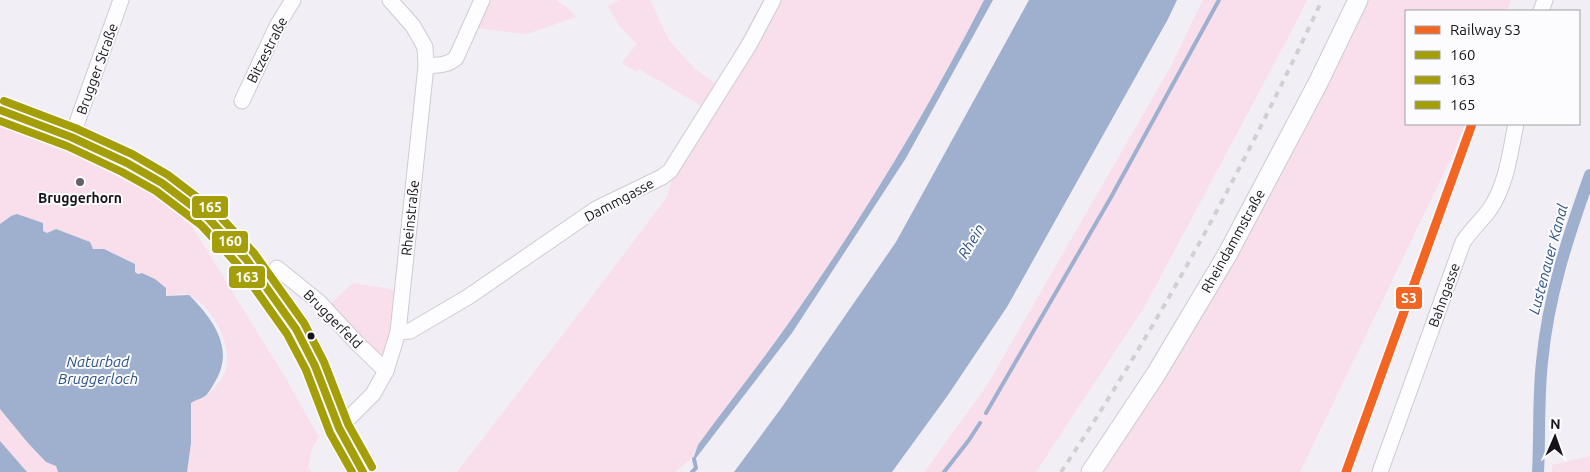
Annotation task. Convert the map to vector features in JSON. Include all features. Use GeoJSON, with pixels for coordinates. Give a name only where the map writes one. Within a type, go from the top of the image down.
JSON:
{"type":"FeatureCollection","features":[{"type":"Feature","properties":{"kind":"main road","name":"Rheindammstraße"},"geometry":{"type":"LineString","coordinates":[[1092,472],[1156,374],[1227,255],[1318,83],[1358,0]]}},
{"type":"Feature","properties":{"kind":"main road"},"geometry":{"type":"LineString","coordinates":[[0,110],[71,137],[127,163],[162,183],[208,218],[246,259],[296,328],[315,366],[340,428],[363,472]]}},
{"type":"Feature","properties":{"kind":"street","name":"Brugger Straße"},"geometry":{"type":"LineString","coordinates":[[71,137],[76,128],[121,0]]}},
{"type":"Feature","properties":{"kind":"street","name":"Bitzestraße"},"geometry":{"type":"LineString","coordinates":[[242,101],[277,26],[293,0]]}},
{"type":"Feature","properties":{"kind":"street","name":"Rheinstraße"},"geometry":{"type":"LineString","coordinates":[[340,428],[373,394],[386,371],[398,332],[426,66],[424,47],[413,26],[390,0]]}},
{"type":"Feature","properties":{"kind":"street"},"geometry":{"type":"LineString","coordinates":[[426,66],[438,66],[452,62],[456,58],[482,0]]}},
{"type":"Feature","properties":{"kind":"street","name":"Dammgasse"},"geometry":{"type":"LineString","coordinates":[[398,332],[410,331],[468,297],[596,209],[662,177],[670,170],[749,45],[773,0]]}},
{"type":"Feature","properties":{"kind":"street","name":"Bahngasse"},"geometry":{"type":"LineString","coordinates":[[1380,472],[1463,242],[1490,210],[1498,193],[1508,162],[1516,125]]}},
{"type":"Feature","properties":{"kind":"street","name":"Bruggerfeld"},"geometry":{"type":"LineString","coordinates":[[277,268],[319,302],[386,371]]}},
{"type":"Feature","properties":{"kind":"shaded area"},"geometry":{"type":"Polygon","coordinates":[[[486,0],[556,0],[569,9],[576,17],[527,34],[473,28],[486,0]]]}},
{"type":"Feature","properties":{"kind":"shaded area"},"geometry":{"type":"Polygon","coordinates":[[[619,0],[650,0],[669,40],[694,68],[717,85],[763,0],[984,0],[940,83],[867,206],[777,339],[698,445],[692,458],[675,472],[457,472],[667,197],[673,174],[705,108],[639,69],[637,72],[623,64],[623,61],[637,44],[618,24],[608,6],[619,0]]]}},
{"type":"Feature","properties":{"kind":"shaded area"},"geometry":{"type":"Polygon","coordinates":[[[1203,0],[1307,0],[1145,306],[1036,472],[924,472],[986,387],[1171,66],[1203,0]]]}},
{"type":"Feature","properties":{"kind":"shaded area"},"geometry":{"type":"Polygon","coordinates":[[[1364,0],[1511,0],[1507,10],[1405,10],[1405,125],[1465,125],[1455,150],[1300,472],[1095,472],[1178,349],[1275,188],[1364,0]]]}},
{"type":"Feature","properties":{"kind":"shaded area"},"geometry":{"type":"Polygon","coordinates":[[[0,122],[59,140],[177,202],[285,377],[319,437],[312,448],[308,468],[311,472],[187,472],[191,443],[191,403],[211,391],[225,372],[227,351],[219,328],[206,308],[198,300],[186,294],[166,296],[167,291],[157,282],[146,275],[135,272],[135,264],[104,249],[93,250],[56,229],[47,233],[11,216],[0,224],[0,122]]]}},
{"type":"Feature","properties":{"kind":"shaded area"},"geometry":{"type":"Polygon","coordinates":[[[353,283],[397,290],[392,328],[384,355],[378,356],[328,306],[353,283]]]}},
{"type":"Feature","properties":{"kind":"shaded area"},"geometry":{"type":"Polygon","coordinates":[[[0,409],[46,462],[56,466],[58,472],[0,472],[0,409]]]}},
{"type":"Feature","properties":{"kind":"shaded area"},"geometry":{"type":"Polygon","coordinates":[[[1590,456],[1590,472],[1552,472],[1552,465],[1590,456]]]}},
{"type":"Feature","properties":{"kind":"water"},"geometry":{"type":"Polygon","coordinates":[[[984,0],[993,0],[906,158],[792,333],[696,458],[693,459],[698,445],[788,324],[867,206],[940,83],[984,0]]]}},
{"type":"Feature","properties":{"kind":"water","name":"Rhein"},"geometry":{"type":"Polygon","coordinates":[[[1029,0],[1177,0],[1007,307],[948,395],[892,472],[734,472],[782,407],[896,242],[1029,0]]]}},
{"type":"Feature","properties":{"kind":"water","name":"Naturbad Bruggerloch"},"geometry":{"type":"Polygon","coordinates":[[[17,214],[43,223],[43,231],[47,233],[56,229],[90,242],[93,249],[104,249],[135,264],[135,272],[155,279],[166,288],[166,296],[189,295],[212,323],[222,344],[221,368],[208,393],[191,403],[191,443],[187,472],[58,472],[56,466],[46,462],[0,409],[0,224],[17,214]]]}},
{"type":"Feature","properties":{"kind":"water"},"geometry":{"type":"Polygon","coordinates":[[[0,441],[27,472],[0,472],[0,441]]]}},
{"type":"Feature","properties":{"kind":"waterway"},"geometry":{"type":"LineString","coordinates":[[986,413],[1110,199],[1219,0]]}},
{"type":"Feature","properties":{"kind":"waterway","name":"Lustenauer Kanal"},"geometry":{"type":"LineString","coordinates":[[1538,472],[1541,376],[1549,314],[1560,267],[1590,175]]}},
{"type":"Feature","properties":{"kind":"waterway"},"geometry":{"type":"LineString","coordinates":[[944,472],[980,423]]}},
{"type":"Feature","properties":{"kind":"waterway"},"geometry":{"type":"LineString","coordinates":[[692,472],[696,468],[694,459]]}},
{"type":"Feature","properties":{"kind":"railway"},"geometry":{"type":"LineString","coordinates":[[1061,472],[1133,358],[1200,241],[1263,121],[1322,0]]}},
{"type":"Feature","properties":{"kind":"rail line","name":"S3"},"geometry":{"type":"LineString","coordinates":[[1346,472],[1472,125]]}},
{"type":"Feature","properties":{"kind":"transit line","name":"165"},"geometry":{"type":"LineString","coordinates":[[4,101],[75,128],[132,154],[168,175],[215,211],[254,253],[304,323],[324,362],[348,424],[372,467]]}},
{"type":"Feature","properties":{"kind":"transit line","name":"160"},"geometry":{"type":"LineString","coordinates":[[0,110],[71,137],[127,163],[162,183],[208,218],[246,259],[296,329],[315,366],[339,428],[363,472]]}},
{"type":"Feature","properties":{"kind":"transit line","name":"163"},"geometry":{"type":"LineString","coordinates":[[0,121],[67,146],[122,172],[156,191],[201,225],[238,265],[287,334],[306,370],[330,433],[352,472]]}},
{"type":"Feature","properties":{"kind":"place","name":"Bruggerhorn"},"geometry":{"type":"Point","coordinates":[80,182]}}]}
